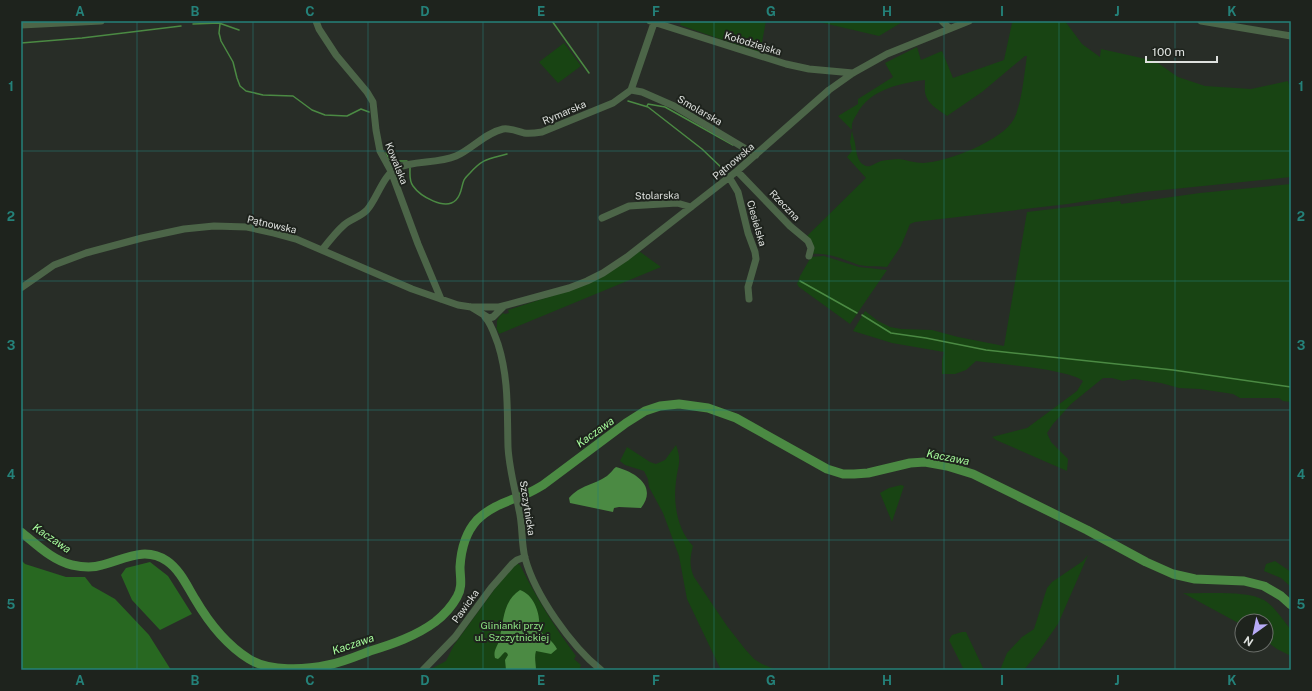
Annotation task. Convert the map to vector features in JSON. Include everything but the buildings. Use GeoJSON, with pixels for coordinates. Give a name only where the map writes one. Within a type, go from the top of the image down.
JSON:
{"type":"FeatureCollection","features":[{"type":"Feature","properties":{"kind":"street"},"geometry":{"type":"LineString","coordinates":[[21,25],[101,21]]}},
{"type":"Feature","properties":{"kind":"street","name":"Kowalska"},"geometry":{"type":"LineString","coordinates":[[316,21],[319,29],[336,55],[367,92],[373,102],[380,151],[391,171],[418,244],[441,299]]}},
{"type":"Feature","properties":{"kind":"street"},"geometry":{"type":"LineString","coordinates":[[942,21],[949,28]]}},
{"type":"Feature","properties":{"kind":"street","name":"Pątnowska"},"geometry":{"type":"LineString","coordinates":[[21,288],[54,265],[86,253],[142,238],[192,228],[214,226],[247,227],[296,239],[412,289],[458,305],[471,307],[505,306],[569,288],[603,273],[627,256],[737,171],[830,90],[853,73],[886,54],[968,21]]}},
{"type":"Feature","properties":{"kind":"street"},"geometry":{"type":"LineString","coordinates":[[1201,21],[1291,36]]}},
{"type":"Feature","properties":{"kind":"street"},"geometry":{"type":"LineString","coordinates":[[631,90],[652,22]]}},
{"type":"Feature","properties":{"kind":"street","name":"Kołodziejska"},"geometry":{"type":"LineString","coordinates":[[652,22],[786,64],[809,69],[853,73]]}},
{"type":"Feature","properties":{"kind":"street","name":"Rymarska"},"geometry":{"type":"LineString","coordinates":[[391,171],[398,167],[438,162],[456,156],[486,137],[504,129],[514,129],[533,134],[542,132],[613,103],[631,90]]}},
{"type":"Feature","properties":{"kind":"street","name":"Smolarska"},"geometry":{"type":"LineString","coordinates":[[631,90],[642,92],[674,106],[756,155]]}},
{"type":"Feature","properties":{"kind":"street"},"geometry":{"type":"LineString","coordinates":[[322,250],[345,225],[367,209],[391,171]]}},
{"type":"Feature","properties":{"kind":"street","name":"Rzeczna"},"geometry":{"type":"LineString","coordinates":[[737,171],[790,226],[808,241],[811,248],[809,256]]}},
{"type":"Feature","properties":{"kind":"street","name":"Ciesielska"},"geometry":{"type":"LineString","coordinates":[[729,177],[738,192],[748,233],[755,252],[756,259],[748,287],[749,299]]}},
{"type":"Feature","properties":{"kind":"street","name":"Stolarska"},"geometry":{"type":"LineString","coordinates":[[602,218],[629,206],[677,203],[691,207]]}},
{"type":"Feature","properties":{"kind":"street"},"geometry":{"type":"LineString","coordinates":[[489,306],[495,310],[494,315],[491,318],[484,316],[483,309],[489,306]]}},
{"type":"Feature","properties":{"kind":"street","name":"Pątnowska"},"geometry":{"type":"LineString","coordinates":[[494,315],[505,306]]}},
{"type":"Feature","properties":{"kind":"street","name":"Pątnowska"},"geometry":{"type":"LineString","coordinates":[[471,307],[484,316]]}},
{"type":"Feature","properties":{"kind":"street","name":"Szczytnicka"},"geometry":{"type":"LineString","coordinates":[[492,326],[494,315]]}},
{"type":"Feature","properties":{"kind":"street","name":"Szczytnicka"},"geometry":{"type":"LineString","coordinates":[[484,316],[492,326],[504,369],[508,394],[508,449],[520,511],[525,557],[534,580],[560,625],[578,648],[601,670]]}},
{"type":"Feature","properties":{"kind":"street","name":"Pawicka"},"geometry":{"type":"LineString","coordinates":[[423,670],[455,637],[491,588],[512,564],[525,557]]}},
{"type":"Feature","properties":{"kind":"green space"},"geometry":{"type":"Polygon","coordinates":[[[681,21],[766,21],[760,53],[680,25],[681,21]]]}},
{"type":"Feature","properties":{"kind":"green space"},"geometry":{"type":"Polygon","coordinates":[[[815,21],[904,21],[879,36],[815,21]]]}},
{"type":"Feature","properties":{"kind":"green space"},"geometry":{"type":"Polygon","coordinates":[[[1016,21],[1065,21],[1082,44],[1100,57],[1101,49],[1155,61],[1178,77],[1205,86],[1251,89],[1288,81],[1291,92],[1291,177],[1144,192],[1068,204],[915,222],[910,224],[901,246],[887,267],[862,266],[830,255],[811,254],[806,237],[866,178],[847,157],[852,151],[850,142],[852,130],[838,116],[858,104],[858,99],[893,77],[885,63],[917,47],[921,60],[942,51],[953,78],[1004,60],[1012,23],[1016,21]],[[1025,56],[982,92],[947,116],[935,108],[927,99],[925,92],[925,80],[906,83],[877,93],[862,106],[852,124],[858,159],[866,166],[870,166],[881,161],[895,159],[920,163],[933,162],[973,149],[998,135],[1008,127],[1014,119],[1021,97],[1027,56],[1025,56]]]}},
{"type":"Feature","properties":{"kind":"green space"},"geometry":{"type":"Polygon","coordinates":[[[564,43],[581,66],[558,83],[539,62],[564,43]]]}},
{"type":"Feature","properties":{"kind":"green space"},"geometry":{"type":"Polygon","coordinates":[[[1291,184],[1291,402],[1283,401],[1279,398],[1240,398],[1233,394],[1200,389],[1179,388],[1161,383],[1134,379],[1123,381],[1112,378],[1103,378],[1071,404],[1047,433],[1051,442],[1068,459],[1067,471],[992,437],[1027,428],[1077,391],[1083,381],[1064,373],[1049,370],[976,361],[966,370],[955,374],[942,374],[942,360],[944,352],[892,343],[853,331],[865,311],[878,321],[890,327],[901,329],[932,330],[1004,346],[1027,212],[1120,201],[1121,204],[1200,193],[1291,184]]]}},
{"type":"Feature","properties":{"kind":"green space"},"geometry":{"type":"Polygon","coordinates":[[[639,251],[661,267],[499,334],[496,327],[497,321],[503,313],[509,313],[508,310],[567,291],[639,251]]]}},
{"type":"Feature","properties":{"kind":"green space"},"geometry":{"type":"Polygon","coordinates":[[[824,256],[859,267],[887,270],[850,324],[797,284],[811,257],[824,256]]]}},
{"type":"Feature","properties":{"kind":"green space"},"geometry":{"type":"Polygon","coordinates":[[[676,445],[679,459],[675,489],[677,515],[683,532],[693,546],[690,562],[694,577],[727,626],[745,649],[754,659],[777,670],[721,670],[687,599],[679,556],[663,513],[649,487],[648,479],[644,471],[625,465],[620,461],[627,447],[650,462],[656,464],[665,460],[676,445]]]}},
{"type":"Feature","properties":{"kind":"green space"},"geometry":{"type":"Polygon","coordinates":[[[901,485],[904,486],[892,522],[880,493],[889,488],[901,485]]]}},
{"type":"Feature","properties":{"kind":"green space"},"geometry":{"type":"Polygon","coordinates":[[[1088,555],[1058,624],[1039,651],[1024,670],[1000,670],[1007,653],[1022,637],[1034,629],[1047,588],[1052,582],[1083,561],[1088,555]]]}},
{"type":"Feature","properties":{"kind":"green space"},"geometry":{"type":"Polygon","coordinates":[[[1275,561],[1291,572],[1291,587],[1281,578],[1264,571],[1266,564],[1275,561]]]}},
{"type":"Feature","properties":{"kind":"green space","name":"Glinianki przy ul. Szczytnickiej"},"geometry":{"type":"Polygon","coordinates":[[[517,563],[520,565],[539,601],[576,656],[574,659],[581,665],[579,670],[429,670],[446,661],[454,645],[499,583],[517,563]]]}},
{"type":"Feature","properties":{"kind":"green space"},"geometry":{"type":"Polygon","coordinates":[[[1183,593],[1225,593],[1247,595],[1264,600],[1275,609],[1291,630],[1291,656],[1274,647],[1274,613],[1234,613],[1234,621],[1183,593]]]}},
{"type":"Feature","properties":{"kind":"green space"},"geometry":{"type":"Polygon","coordinates":[[[966,632],[984,670],[964,670],[949,640],[952,635],[966,632]]]}},
{"type":"Feature","properties":{"kind":"shaded area"},"geometry":{"type":"Polygon","coordinates":[[[616,467],[637,476],[646,487],[646,500],[641,508],[619,507],[614,508],[613,512],[570,503],[569,498],[578,490],[607,476],[616,467]]]}},
{"type":"Feature","properties":{"kind":"shaded area"},"geometry":{"type":"Polygon","coordinates":[[[21,560],[25,564],[66,577],[85,577],[92,586],[115,599],[149,635],[171,670],[21,670],[21,560]]]}},
{"type":"Feature","properties":{"kind":"shaded area"},"geometry":{"type":"Polygon","coordinates":[[[150,562],[168,576],[192,614],[160,630],[132,600],[121,575],[126,568],[150,562]]]}},
{"type":"Feature","properties":{"kind":"shaded area"},"geometry":{"type":"Polygon","coordinates":[[[520,590],[530,596],[538,612],[539,629],[557,649],[551,654],[536,651],[536,670],[506,670],[505,660],[508,655],[505,652],[498,659],[495,658],[495,651],[499,641],[507,606],[514,595],[520,590]]]}},
{"type":"Feature","properties":{"kind":"waterway"},"geometry":{"type":"LineString","coordinates":[[552,21],[589,73]]}},
{"type":"Feature","properties":{"kind":"waterway"},"geometry":{"type":"LineString","coordinates":[[193,24],[219,23],[239,30]]}},
{"type":"Feature","properties":{"kind":"waterway"},"geometry":{"type":"LineString","coordinates":[[220,24],[219,33],[221,41],[233,62],[240,86],[246,91],[263,95],[293,96],[312,110],[325,115],[347,116],[361,109],[369,112]]}},
{"type":"Feature","properties":{"kind":"waterway"},"geometry":{"type":"LineString","coordinates":[[21,43],[82,38],[181,26]]}},
{"type":"Feature","properties":{"kind":"waterway"},"geometry":{"type":"LineString","coordinates":[[628,101],[648,107],[702,149],[725,171]]}},
{"type":"Feature","properties":{"kind":"waterway"},"geometry":{"type":"LineString","coordinates":[[647,106],[648,104],[665,107],[733,145]]}},
{"type":"Feature","properties":{"kind":"waterway"},"geometry":{"type":"LineString","coordinates":[[741,150],[746,155]]}},
{"type":"Feature","properties":{"kind":"waterway"},"geometry":{"type":"LineString","coordinates":[[386,153],[389,159],[395,161],[407,161]]}},
{"type":"Feature","properties":{"kind":"waterway"},"geometry":{"type":"LineString","coordinates":[[410,168],[411,182],[416,190],[433,201],[446,204],[451,203],[458,198],[464,179],[479,164],[491,158],[507,154]]}},
{"type":"Feature","properties":{"kind":"waterway"},"geometry":{"type":"LineString","coordinates":[[800,281],[857,313]]}},
{"type":"Feature","properties":{"kind":"waterway"},"geometry":{"type":"LineString","coordinates":[[862,315],[891,333],[926,338],[986,350],[1173,370],[1291,387]]}},
{"type":"Feature","properties":{"kind":"waterway","name":"Kaczawa"},"geometry":{"type":"LineString","coordinates":[[21,532],[51,556],[65,563],[76,566],[95,567],[127,557],[143,554],[151,554],[159,557],[172,565],[206,616],[225,640],[249,659],[267,666],[288,669],[328,665],[344,661],[404,639],[435,622],[450,607],[459,593],[461,586],[460,567],[463,548],[467,536],[477,520],[495,507],[543,485],[626,423],[645,411],[660,406],[679,404],[708,408],[736,418],[827,469],[843,474],[868,473],[910,463],[925,462],[947,466],[973,474],[1087,530],[1146,562],[1173,574],[1195,579],[1244,581],[1264,586],[1281,596],[1291,605]]}}]}
